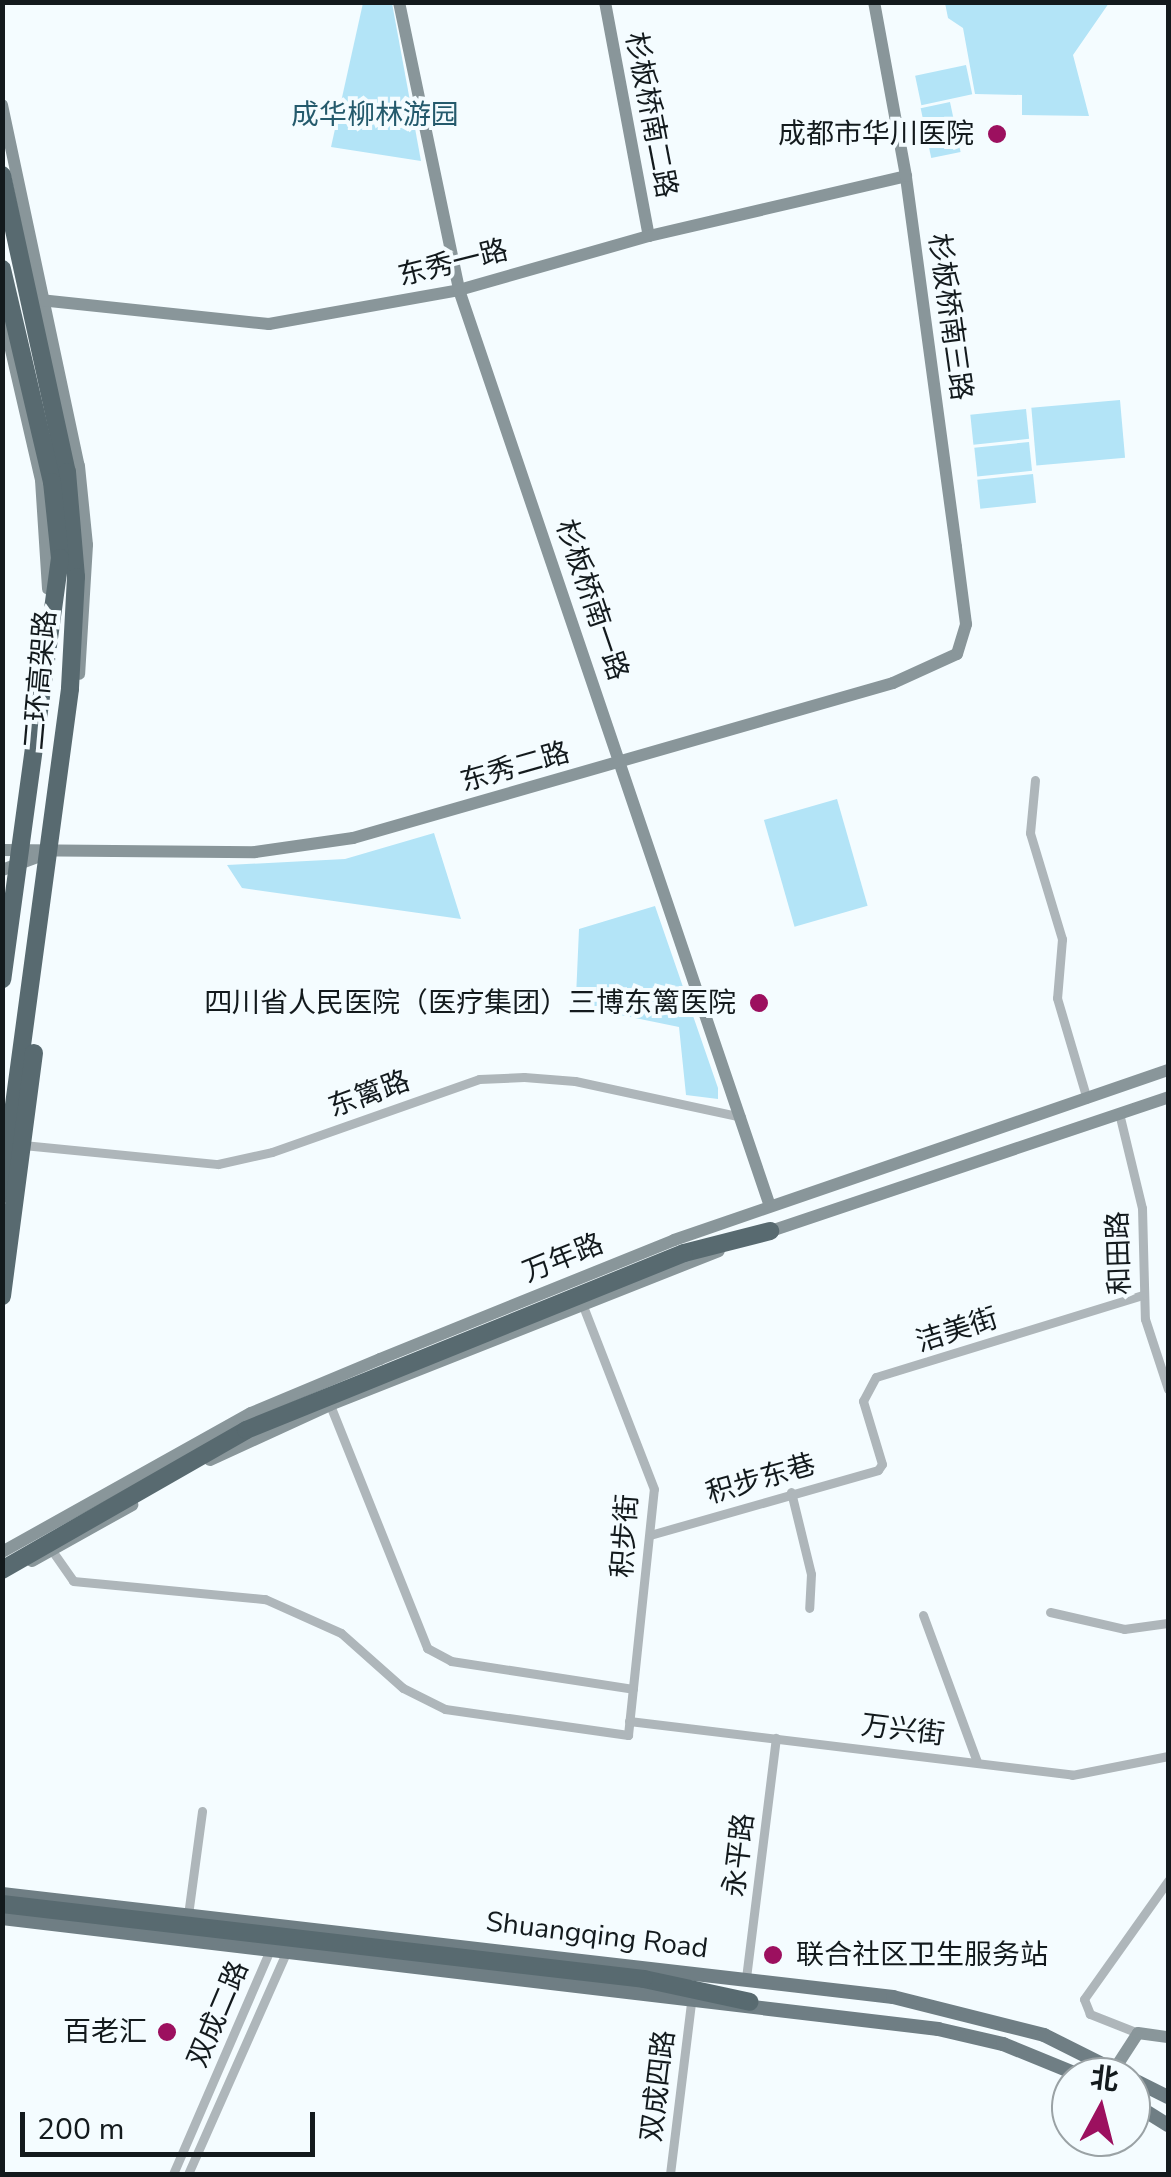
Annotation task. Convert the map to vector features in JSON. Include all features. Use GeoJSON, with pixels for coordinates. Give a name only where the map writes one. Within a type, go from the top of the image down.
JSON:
{"type":"FeatureCollection","features":[{"type":"Feature","properties":{"kind":"highway","name":"二环高架路"},"geometry":{"type":"LineString","coordinates":[[2,175],[73,530],[70,688],[54,841],[2,1194]]}},
{"type":"Feature","properties":{"kind":"highway","name":"二环高架路"},"geometry":{"type":"LineString","coordinates":[[2,269],[52,482],[60,558],[2,979]]}},
{"type":"Feature","properties":{"kind":"highway"},"geometry":{"type":"LineString","coordinates":[[2,1296],[54,896],[54,841]]}},
{"type":"Feature","properties":{"kind":"highway"},"geometry":{"type":"LineString","coordinates":[[2,1572],[246,1430],[684,1253],[770,1231]]}},
{"type":"Feature","properties":{"kind":"highway"},"geometry":{"type":"LineString","coordinates":[[2,1904],[644,1979],[750,2002]]}},
{"type":"Feature","properties":{"kind":"main road","name":"杉板桥南一路"},"geometry":{"type":"LineString","coordinates":[[399,2],[459,290],[770,1206]]}},
{"type":"Feature","properties":{"kind":"main road","name":"杉板桥南二路"},"geometry":{"type":"LineString","coordinates":[[605,2],[649,236]]}},
{"type":"Feature","properties":{"kind":"main road","name":"杉板桥南三路"},"geometry":{"type":"LineString","coordinates":[[874,2],[906,176],[963,640]]}},
{"type":"Feature","properties":{"kind":"main road"},"geometry":{"type":"LineString","coordinates":[[2,104],[48,301],[87,544],[54,841],[2,1211]]}},
{"type":"Feature","properties":{"kind":"main road","name":"东秀一路"},"geometry":{"type":"LineString","coordinates":[[2,298],[268,324],[459,290],[649,236],[906,176]]}},
{"type":"Feature","properties":{"kind":"main road"},"geometry":{"type":"LineString","coordinates":[[2,311],[41,480],[48,548],[43,652],[9,851],[2,955]]}},
{"type":"Feature","properties":{"kind":"main road","name":"东秀二路"},"geometry":{"type":"LineString","coordinates":[[9,851],[54,841],[308,847],[622,763],[893,682],[940,665],[963,640]]}},
{"type":"Feature","properties":{"kind":"main road"},"geometry":{"type":"LineString","coordinates":[[8,870],[54,841]]}},
{"type":"Feature","properties":{"kind":"main road","name":"万年路"},"geometry":{"type":"LineString","coordinates":[[2,1552],[251,1414],[380,1358],[770,1206],[1168,1070]]}},
{"type":"Feature","properties":{"kind":"main road","name":"万年路"},"geometry":{"type":"LineString","coordinates":[[2,1572],[53,1552],[195,1468],[330,1406],[770,1231],[1168,1096]]}},
{"type":"Feature","properties":{"kind":"main road"},"geometry":{"type":"LineString","coordinates":[[380,1358],[370,1376],[390,1382]]}},
{"type":"Feature","properties":{"kind":"main road","name":"Shuangqing Road"},"geometry":{"type":"LineString","coordinates":[[2,1894],[746,1978],[941,2006],[1044,2035],[1092,2057]]}},
{"type":"Feature","properties":{"kind":"main road","name":"Shuangqing Road"},"geometry":{"type":"LineString","coordinates":[[2,1918],[691,2002],[750,2002],[970,2035],[1051,2065]]}},
{"type":"Feature","properties":{"kind":"main road"},"geometry":{"type":"LineString","coordinates":[[1123,2057],[1138,2033],[1168,2037]]}},
{"type":"Feature","properties":{"kind":"street"},"geometry":{"type":"LineString","coordinates":[[1035,780],[1030,832],[1062,939],[1057,998],[1087,1099]]}},
{"type":"Feature","properties":{"kind":"street","name":"东篱路"},"geometry":{"type":"LineString","coordinates":[[11,1144],[218,1164],[272,1152],[479,1079],[524,1077],[575,1081],[741,1117]]}},
{"type":"Feature","properties":{"kind":"street","name":"和田路"},"geometry":{"type":"LineString","coordinates":[[1119,1114],[1142,1208],[1142,1295],[1168,1389]]}},
{"type":"Feature","properties":{"kind":"street","name":"洁美街"},"geometry":{"type":"LineString","coordinates":[[882,1464],[863,1402],[876,1377],[1142,1295]]}},
{"type":"Feature","properties":{"kind":"street","name":"积步街"},"geometry":{"type":"LineString","coordinates":[[583,1306],[654,1489],[630,1720]]}},
{"type":"Feature","properties":{"kind":"street"},"geometry":{"type":"LineString","coordinates":[[330,1406],[427,1648],[452,1660],[632,1690]]}},
{"type":"Feature","properties":{"kind":"street","name":"积步东巷"},"geometry":{"type":"LineString","coordinates":[[650,1535],[882,1464]]}},
{"type":"Feature","properties":{"kind":"street"},"geometry":{"type":"LineString","coordinates":[[790,1492],[811,1574],[809,1608]]}},
{"type":"Feature","properties":{"kind":"street"},"geometry":{"type":"LineString","coordinates":[[53,1552],[73,1581],[265,1600],[341,1633],[402,1688],[445,1709],[628,1735],[630,1720]]}},
{"type":"Feature","properties":{"kind":"street"},"geometry":{"type":"LineString","coordinates":[[1050,1612],[1124,1629],[1168,1624]]}},
{"type":"Feature","properties":{"kind":"street"},"geometry":{"type":"LineString","coordinates":[[923,1614],[977,1762]]}},
{"type":"Feature","properties":{"kind":"street","name":"万兴街"},"geometry":{"type":"LineString","coordinates":[[630,1720],[1072,1775],[1168,1756]]}},
{"type":"Feature","properties":{"kind":"street","name":"永平路"},"geometry":{"type":"LineString","coordinates":[[746,1978],[776,1738]]}},
{"type":"Feature","properties":{"kind":"street"},"geometry":{"type":"LineString","coordinates":[[188,1915],[202,1812]]}},
{"type":"Feature","properties":{"kind":"street"},"geometry":{"type":"LineString","coordinates":[[1138,2033],[1090,2014],[1084,1999],[1168,1881]]}},
{"type":"Feature","properties":{"kind":"street","name":"双成二路"},"geometry":{"type":"LineString","coordinates":[[173,2174],[270,1950],[274,1925]]}},
{"type":"Feature","properties":{"kind":"street","name":"双成二路"},"geometry":{"type":"LineString","coordinates":[[188,2174],[287,1952],[291,1927]]}},
{"type":"Feature","properties":{"kind":"street","name":"双成四路"},"geometry":{"type":"LineString","coordinates":[[670,2174],[691,2002]]}},
{"type":"Feature","properties":{"kind":"green space","name":"成华柳林游园"},"geometry":{"type":"Polygon","coordinates":[[[363,3],[392,3],[421,161],[331,147],[363,3]]]}},
{"type":"Feature","properties":{"kind":"green space"},"geometry":{"type":"Polygon","coordinates":[[[945,3],[1109,3],[1073,55],[1089,116],[1022,115],[1022,95],[975,94],[963,28],[948,18],[945,3]]]}},
{"type":"Feature","properties":{"kind":"green space"},"geometry":{"type":"Polygon","coordinates":[[[966,65],[972,94],[921,105],[915,76],[966,65]]]}},
{"type":"Feature","properties":{"kind":"green space"},"geometry":{"type":"Polygon","coordinates":[[[950,102],[961,152],[931,158],[921,108],[950,102]]]}},
{"type":"Feature","properties":{"kind":"green space"},"geometry":{"type":"Polygon","coordinates":[[[1120,400],[1125,458],[1036,466],[1031,408],[1120,400]]]}},
{"type":"Feature","properties":{"kind":"green space"},"geometry":{"type":"Polygon","coordinates":[[[1026,409],[1029,439],[973,445],[970,415],[1026,409]]]}},
{"type":"Feature","properties":{"kind":"green space"},"geometry":{"type":"Polygon","coordinates":[[[1029,442],[1032,471],[977,477],[974,448],[1029,442]]]}},
{"type":"Feature","properties":{"kind":"green space"},"geometry":{"type":"Polygon","coordinates":[[[1033,474],[1036,503],[980,509],[977,480],[1033,474]]]}},
{"type":"Feature","properties":{"kind":"green space"},"geometry":{"type":"Polygon","coordinates":[[[837,799],[868,906],[795,927],[764,820],[837,799]]]}},
{"type":"Feature","properties":{"kind":"green space"},"geometry":{"type":"Polygon","coordinates":[[[434,833],[461,919],[242,888],[227,865],[345,859],[434,833]]]}},
{"type":"Feature","properties":{"kind":"green space"},"geometry":{"type":"Polygon","coordinates":[[[655,906],[718,1088],[718,1099],[686,1095],[679,1027],[601,1011],[576,997],[579,929],[655,906]]]}},
{"type":"Feature","properties":{"kind":"place","name":"成都市华川医院"},"geometry":{"type":"Point","coordinates":[997,134]}},
{"type":"Feature","properties":{"kind":"place","name":"四川省人民医院（医疗集团）三博东篱医院"},"geometry":{"type":"Point","coordinates":[759,1003]}},
{"type":"Feature","properties":{"kind":"place","name":"联合社区卫生服务站"},"geometry":{"type":"Point","coordinates":[773,1955]}},
{"type":"Feature","properties":{"kind":"place","name":"百老汇"},"geometry":{"type":"Point","coordinates":[167,2032]}}]}
